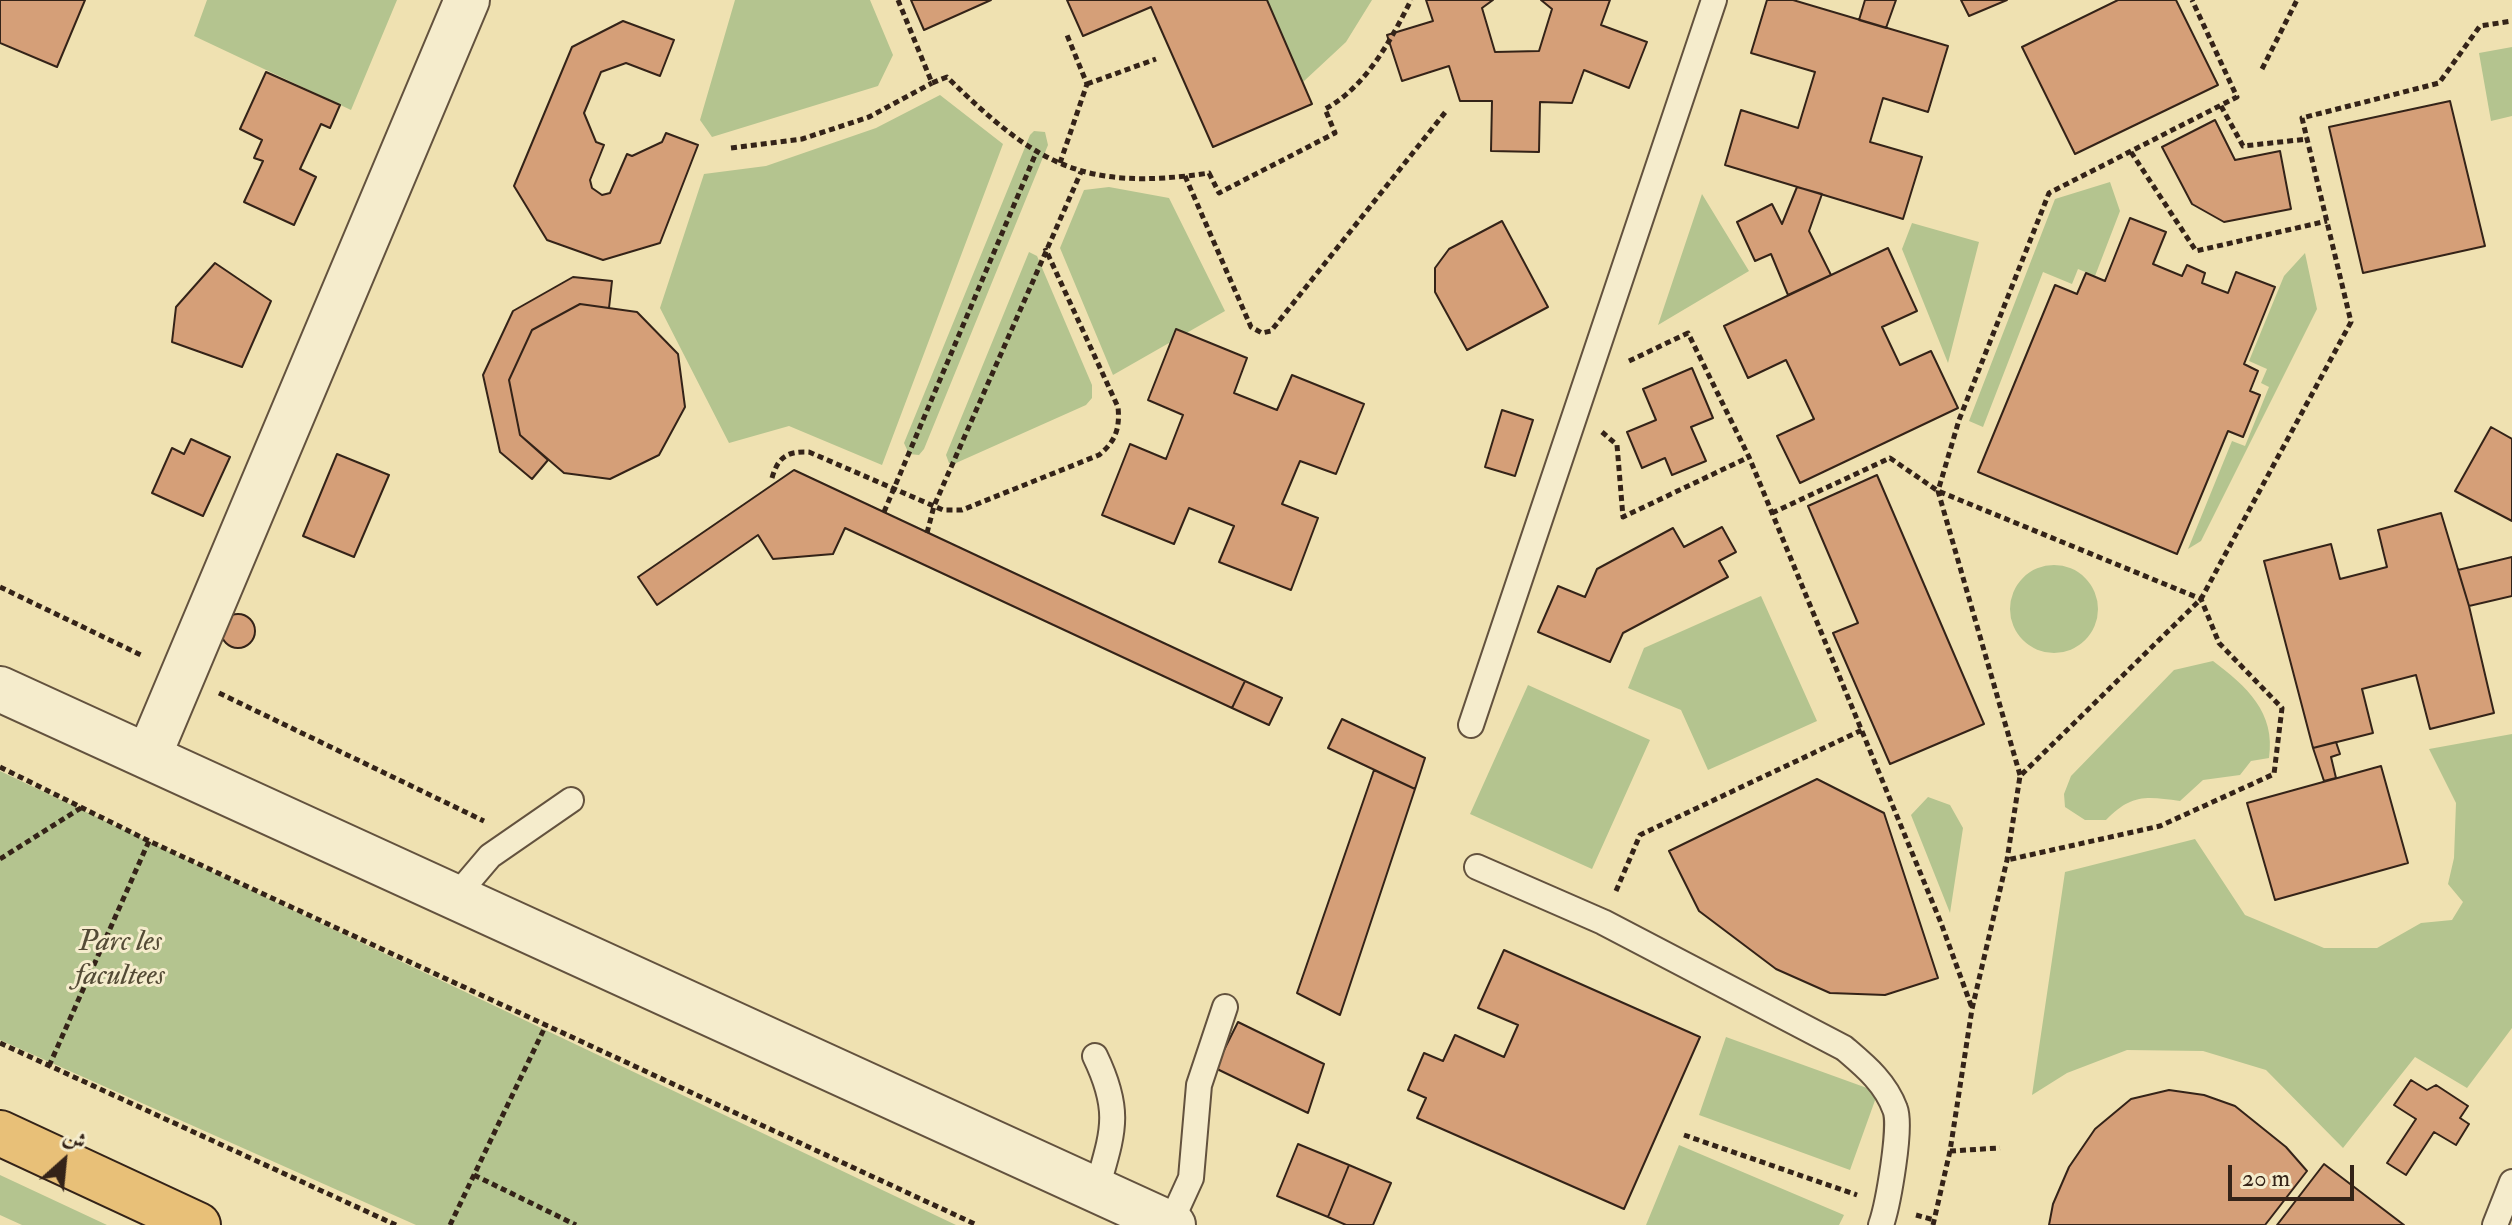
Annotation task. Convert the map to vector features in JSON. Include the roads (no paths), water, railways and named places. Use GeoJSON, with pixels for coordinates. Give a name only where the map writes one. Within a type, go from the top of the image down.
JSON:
{"type":"FeatureCollection","features":[{"type":"Feature","properties":{"kind":"main road"},"geometry":{"type":"LineString","coordinates":[[0,1133],[198,1225]]}},
{"type":"Feature","properties":{"kind":"street"},"geometry":{"type":"LineString","coordinates":[[149,755],[467,0]]}},
{"type":"Feature","properties":{"kind":"street"},"geometry":{"type":"LineString","coordinates":[[0,689],[1171,1224]]}},
{"type":"Feature","properties":{"kind":"lane"},"geometry":{"type":"LineString","coordinates":[[1471,725],[1714,0]]}},
{"type":"Feature","properties":{"kind":"lane"},"geometry":{"type":"LineString","coordinates":[[456,896],[490,856],[571,800]]}},
{"type":"Feature","properties":{"kind":"lane"},"geometry":{"type":"LineString","coordinates":[[1477,867],[1603,922],[1844,1048],[1878,1078],[1897,1112],[1884,1215]]}},
{"type":"Feature","properties":{"kind":"lane"},"geometry":{"type":"LineString","coordinates":[[1171,1224],[1191,1178],[1199,1085],[1225,1007]]}},
{"type":"Feature","properties":{"kind":"lane"},"geometry":{"type":"LineString","coordinates":[[1095,1056],[1106,1078],[1115,1115],[1096,1192]]}},
{"type":"Feature","properties":{"kind":"lane"},"geometry":{"type":"LineString","coordinates":[[2495,1225],[2512,1182]]}},
{"type":"Feature","properties":{"kind":"park label","name":"Parc les facultees"},"geometry":{"type":"Point","coordinates":[120,961]}}]}
